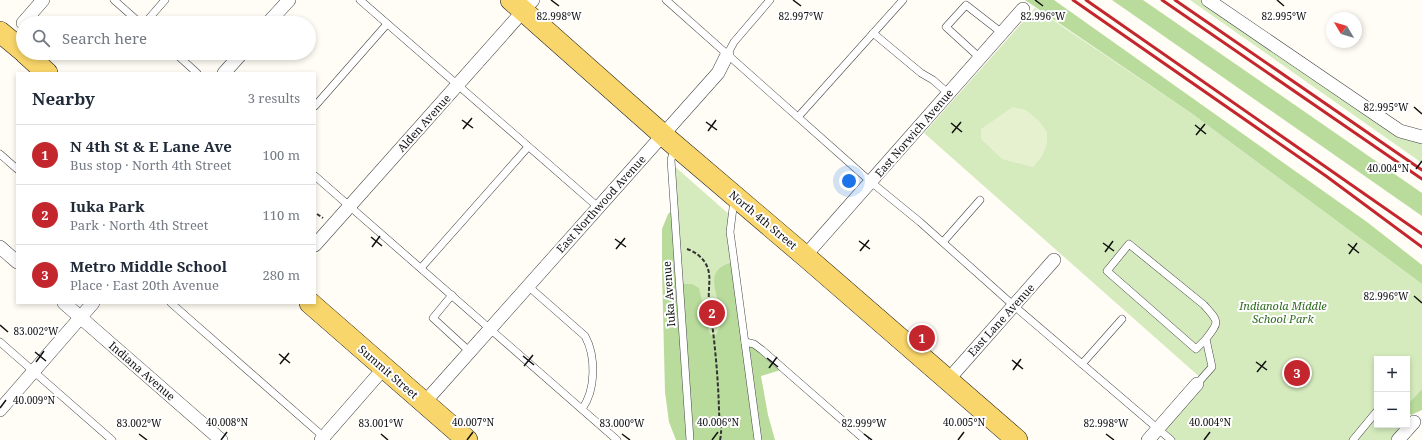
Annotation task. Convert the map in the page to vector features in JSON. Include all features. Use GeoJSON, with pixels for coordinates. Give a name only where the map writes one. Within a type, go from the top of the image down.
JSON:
{"type":"FeatureCollection","features":[{"type":"Feature","properties":{"kind":"main road","name":"North 4th Street"},"geometry":{"type":"LineString","coordinates":[[523,4],[670,141],[1017,440]]}},
{"type":"Feature","properties":{"kind":"main road"},"geometry":{"type":"LineString","coordinates":[[32,60],[46,72]]}},
{"type":"Feature","properties":{"kind":"main road","name":"Summit Street"},"geometry":{"type":"LineString","coordinates":[[311,304],[467,440]]}},
{"type":"Feature","properties":{"kind":"street"},"geometry":{"type":"LineString","coordinates":[[29,16],[44,0]]}},
{"type":"Feature","properties":{"kind":"street"},"geometry":{"type":"LineString","coordinates":[[274,16],[289,0]]}},
{"type":"Feature","properties":{"kind":"street"},"geometry":{"type":"LineString","coordinates":[[1208,0],[1400,130],[1422,138]]}},
{"type":"Feature","properties":{"kind":"street","name":"Alden Avenue"},"geometry":{"type":"LineString","coordinates":[[316,245],[458,85],[523,4]]}},
{"type":"Feature","properties":{"kind":"street","name":"East Norwich Avenue"},"geometry":{"type":"LineString","coordinates":[[805,256],[1023,9]]}},
{"type":"Feature","properties":{"kind":"street","name":"East Northwood Avenue"},"geometry":{"type":"LineString","coordinates":[[424,403],[598,207],[670,141],[718,73],[727,55]]}},
{"type":"Feature","properties":{"kind":"street"},"geometry":{"type":"LineString","coordinates":[[225,72],[236,60]]}},
{"type":"Feature","properties":{"kind":"street"},"geometry":{"type":"LineString","coordinates":[[0,247],[16,261]]}},
{"type":"Feature","properties":{"kind":"street","name":"East Lane Avenue"},"geometry":{"type":"LineString","coordinates":[[948,380],[1054,260]]}},
{"type":"Feature","properties":{"kind":"street","name":"Indiana Avenue"},"geometry":{"type":"LineString","coordinates":[[65,304],[221,440]]}},
{"type":"Feature","properties":{"kind":"street"},"geometry":{"type":"LineString","coordinates":[[0,410],[92,304]]}},
{"type":"Feature","properties":{"kind":"street"},"geometry":{"type":"LineString","coordinates":[[324,439],[384,368]]}},
{"type":"Feature","properties":{"kind":"street"},"geometry":{"type":"LineString","coordinates":[[1148,440],[1197,384]]}},
{"type":"Feature","properties":{"kind":"street"},"geometry":{"type":"LineString","coordinates":[[1398,440],[1418,419]]}},
{"type":"Feature","properties":{"kind":"lane"},"geometry":{"type":"LineString","coordinates":[[114,0],[132,16]]}},
{"type":"Feature","properties":{"kind":"lane"},"geometry":{"type":"LineString","coordinates":[[151,16],[165,0]]}},
{"type":"Feature","properties":{"kind":"lane"},"geometry":{"type":"LineString","coordinates":[[360,0],[598,207]]}},
{"type":"Feature","properties":{"kind":"lane"},"geometry":{"type":"LineString","coordinates":[[666,0],[870,182],[920,222],[1171,440]]}},
{"type":"Feature","properties":{"kind":"lane","name":"East Northwood Avenue"},"geometry":{"type":"LineString","coordinates":[[727,55],[734,42],[770,0]]}},
{"type":"Feature","properties":{"kind":"lane"},"geometry":{"type":"LineString","coordinates":[[798,117],[903,0]]}},
{"type":"Feature","properties":{"kind":"lane"},"geometry":{"type":"LineString","coordinates":[[980,58],[946,27],[966,4],[1002,34]]}},
{"type":"Feature","properties":{"kind":"lane"},"geometry":{"type":"LineString","coordinates":[[316,105],[387,24]]}},
{"type":"Feature","properties":{"kind":"lane"},"geometry":{"type":"LineString","coordinates":[[873,33],[921,73],[933,80],[948,94]]}},
{"type":"Feature","properties":{"kind":"lane"},"geometry":{"type":"LineString","coordinates":[[183,60],[196,72]]}},
{"type":"Feature","properties":{"kind":"lane","name":"Iuka Avenue"},"geometry":{"type":"LineString","coordinates":[[670,141],[690,440]]}},
{"type":"Feature","properties":{"kind":"lane"},"geometry":{"type":"LineString","coordinates":[[421,268],[528,147]]}},
{"type":"Feature","properties":{"kind":"lane"},"geometry":{"type":"LineString","coordinates":[[0,154],[16,168]]}},
{"type":"Feature","properties":{"kind":"lane"},"geometry":{"type":"LineString","coordinates":[[316,177],[617,440]]}},
{"type":"Feature","properties":{"kind":"lane"},"geometry":{"type":"LineString","coordinates":[[735,196],[730,232],[758,440]]}},
{"type":"Feature","properties":{"kind":"lane"},"geometry":{"type":"LineString","coordinates":[[943,242],[980,200]]}},
{"type":"Feature","properties":{"kind":"lane"},"geometry":{"type":"LineString","coordinates":[[1197,384],[1212,367],[1206,339],[1216,326],[1214,317],[1204,305],[1129,244],[1106,271],[1196,349],[1206,339]]}},
{"type":"Feature","properties":{"kind":"lane"},"geometry":{"type":"LineString","coordinates":[[528,286],[585,336],[590,344],[593,379],[589,398],[582,409]]}},
{"type":"Feature","properties":{"kind":"lane"},"geometry":{"type":"LineString","coordinates":[[452,296],[433,318],[470,351]]}},
{"type":"Feature","properties":{"kind":"lane"},"geometry":{"type":"LineString","coordinates":[[171,304],[324,439]]}},
{"type":"Feature","properties":{"kind":"lane"},"geometry":{"type":"LineString","coordinates":[[1082,364],[1122,319]]}},
{"type":"Feature","properties":{"kind":"lane"},"geometry":{"type":"LineString","coordinates":[[0,342],[112,440]]}},
{"type":"Feature","properties":{"kind":"lane"},"geometry":{"type":"LineString","coordinates":[[745,342],[754,344],[762,350],[864,440]]}},
{"type":"Feature","properties":{"kind":"lane"},"geometry":{"type":"LineString","coordinates":[[1353,440],[1374,415]]}},
{"type":"Feature","properties":{"kind":"path"},"geometry":{"type":"LineString","coordinates":[[318,214],[324,219]]}},
{"type":"Feature","properties":{"kind":"path"},"geometry":{"type":"LineString","coordinates":[[677,246],[689,249],[697,254],[704,261],[708,270],[709,298],[716,346],[715,360],[719,395],[719,412],[722,425],[720,440]]}},
{"type":"Feature","properties":{"kind":"green space"},"geometry":{"type":"Polygon","coordinates":[[[1025,0],[1054,0],[1367,222],[1422,265],[1422,284],[1191,113],[1025,0]]]}},
{"type":"Feature","properties":{"kind":"green space"},"geometry":{"type":"Polygon","coordinates":[[[1112,0],[1143,0],[1422,193],[1422,216],[1112,0]]]}},
{"type":"Feature","properties":{"kind":"green space"},"geometry":{"type":"Polygon","coordinates":[[[1190,0],[1208,0],[1422,137],[1422,163],[1190,0]]]}},
{"type":"Feature","properties":{"kind":"green space","name":"Indianola Middle School Park"},"geometry":{"type":"Polygon","coordinates":[[[1035,8],[1191,113],[1422,284],[1422,389],[1410,402],[1410,356],[1374,356],[1374,428],[1401,428],[1391,440],[1172,440],[1159,429],[1202,379],[924,133],[1035,8]]]}},
{"type":"Feature","properties":{"kind":"green space"},"geometry":{"type":"Polygon","coordinates":[[[1013,107],[1026,110],[1039,121],[1047,132],[1047,144],[1042,156],[1033,167],[1002,159],[981,139],[981,129],[1013,107]]]}},
{"type":"Feature","properties":{"kind":"green space"},"geometry":{"type":"Polygon","coordinates":[[[672,164],[731,216],[745,342],[693,440],[672,164]]]}},
{"type":"Feature","properties":{"kind":"green space"},"geometry":{"type":"Polygon","coordinates":[[[675,208],[680,284],[692,284],[699,288],[709,332],[712,336],[716,335],[720,324],[720,313],[714,282],[716,274],[722,267],[734,262],[745,342],[749,343],[784,369],[761,376],[768,415],[775,440],[676,440],[669,422],[665,392],[662,271],[662,229],[668,214],[675,208]]]}},
{"type":"Feature","properties":{"kind":"green space"},"geometry":{"type":"Polygon","coordinates":[[[1422,389],[1422,410],[1411,415],[1410,402],[1422,389]]]}},
{"type":"Feature","properties":{"kind":"railway"},"geometry":{"type":"LineString","coordinates":[[1073,0],[1326,176],[1422,247]]}},
{"type":"Feature","properties":{"kind":"railway"},"geometry":{"type":"LineString","coordinates":[[1086,0],[1422,234]]}},
{"type":"Feature","properties":{"kind":"railway"},"geometry":{"type":"LineString","coordinates":[[1162,0],[1422,179]]}},
{"type":"Feature","properties":{"kind":"railway"},"geometry":{"type":"LineString","coordinates":[[1175,0],[1422,170]]}},
{"type":"Feature","properties":{"kind":"place","name":"Iuka Park"},"geometry":{"type":"Point","coordinates":[712,313]}},
{"type":"Feature","properties":{"kind":"place","name":"N 4th St & E Lane Ave"},"geometry":{"type":"Point","coordinates":[922,338]}},
{"type":"Feature","properties":{"kind":"place","name":"Metro Middle School"},"geometry":{"type":"Point","coordinates":[1297,373]}}]}
